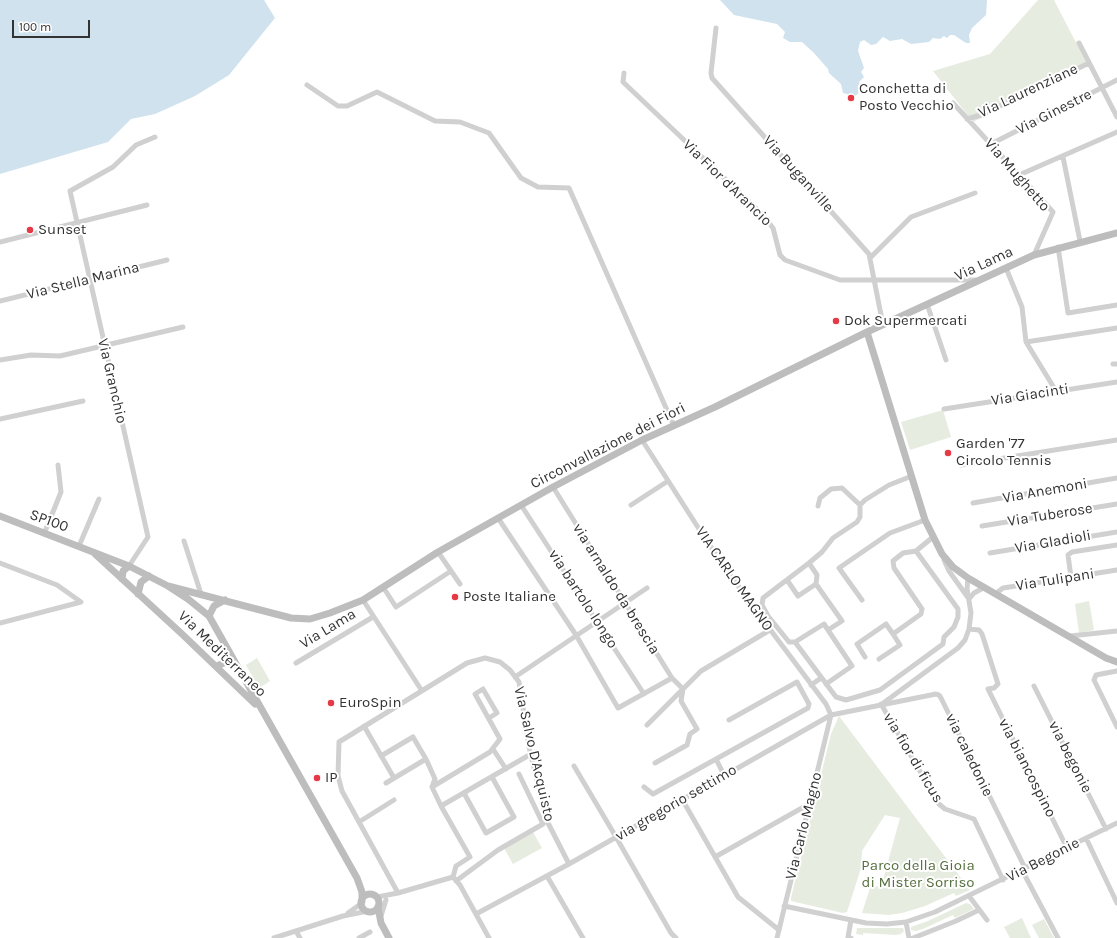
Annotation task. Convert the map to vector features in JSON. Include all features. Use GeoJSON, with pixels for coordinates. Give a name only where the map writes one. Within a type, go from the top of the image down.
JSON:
{"type":"FeatureCollection","features":[{"type":"Feature","properties":{"kind":"street","name":"Via Buganville"},"geometry":{"type":"LineString","coordinates":[[716,28],[711,73],[712,78],[871,257]]}},
{"type":"Feature","properties":{"kind":"street"},"geometry":{"type":"LineString","coordinates":[[1079,42],[1117,117]]}},
{"type":"Feature","properties":{"kind":"street","name":"Via Laurenziane"},"geometry":{"type":"LineString","coordinates":[[967,119],[981,115],[1089,63]]}},
{"type":"Feature","properties":{"kind":"street","name":"Via Fior d'Arancio"},"geometry":{"type":"LineString","coordinates":[[624,73],[623,82],[761,212],[774,228],[778,250],[782,257],[789,262],[835,279],[874,281],[979,280]]}},
{"type":"Feature","properties":{"kind":"street","name":"Via Ginestre"},"geometry":{"type":"LineString","coordinates":[[991,144],[1117,80]]}},
{"type":"Feature","properties":{"kind":"street"},"geometry":{"type":"LineString","coordinates":[[307,85],[338,106],[347,106],[377,92],[435,120],[460,122],[489,133],[520,178],[538,187],[569,188],[674,426]]}},
{"type":"Feature","properties":{"kind":"street","name":"Via Mughetto"},"geometry":{"type":"LineString","coordinates":[[953,103],[1053,212],[1034,255]]}},
{"type":"Feature","properties":{"kind":"street"},"geometry":{"type":"LineString","coordinates":[[1019,175],[1117,132]]}},
{"type":"Feature","properties":{"kind":"street","name":"Via Granchio"},"geometry":{"type":"LineString","coordinates":[[129,566],[148,537],[70,191],[113,167],[136,145],[155,137]]}},
{"type":"Feature","properties":{"kind":"street"},"geometry":{"type":"LineString","coordinates":[[1063,157],[1080,241]]}},
{"type":"Feature","properties":{"kind":"street"},"geometry":{"type":"LineString","coordinates":[[883,325],[874,281],[871,257],[911,217],[976,193]]}},
{"type":"Feature","properties":{"kind":"street"},"geometry":{"type":"LineString","coordinates":[[0,242],[147,205]]}},
{"type":"Feature","properties":{"kind":"street","name":"Via Lama"},"geometry":{"type":"LineString","coordinates":[[867,332],[1034,255],[1080,241],[1117,233]]}},
{"type":"Feature","properties":{"kind":"street"},"geometry":{"type":"LineString","coordinates":[[1058,247],[1068,313],[1117,305]]}},
{"type":"Feature","properties":{"kind":"street","name":"Via Stella Marina"},"geometry":{"type":"LineString","coordinates":[[0,301],[167,260]]}},
{"type":"Feature","properties":{"kind":"street"},"geometry":{"type":"LineString","coordinates":[[1006,268],[1022,307],[1024,336],[1026,342],[1056,391]]}},
{"type":"Feature","properties":{"kind":"street"},"geometry":{"type":"LineString","coordinates":[[927,304],[946,360]]}},
{"type":"Feature","properties":{"kind":"street"},"geometry":{"type":"LineString","coordinates":[[0,360],[31,355],[60,356],[183,327]]}},
{"type":"Feature","properties":{"kind":"street"},"geometry":{"type":"LineString","coordinates":[[1026,342],[1117,328]]}},
{"type":"Feature","properties":{"kind":"street"},"geometry":{"type":"LineString","coordinates":[[867,332],[925,520],[949,571],[969,599]]}},
{"type":"Feature","properties":{"kind":"street","name":"Circonvallazione dei Fiori"},"geometry":{"type":"LineString","coordinates":[[168,586],[291,618],[310,619],[330,613],[363,600],[438,552],[521,504],[642,440],[674,426],[867,332]]}},
{"type":"Feature","properties":{"kind":"street","name":"Via Giacinti"},"geometry":{"type":"LineString","coordinates":[[944,410],[1117,382]]}},
{"type":"Feature","properties":{"kind":"street"},"geometry":{"type":"LineString","coordinates":[[0,419],[83,401]]}},
{"type":"Feature","properties":{"kind":"street","name":"VIA CARLO MAGNO"},"geometry":{"type":"LineString","coordinates":[[642,440],[708,543],[832,715]]}},
{"type":"Feature","properties":{"kind":"street"},"geometry":{"type":"LineString","coordinates":[[961,465],[1117,440]]}},
{"type":"Feature","properties":{"kind":"street"},"geometry":{"type":"LineString","coordinates":[[44,534],[61,492],[58,465]]}},
{"type":"Feature","properties":{"kind":"street"},"geometry":{"type":"LineString","coordinates":[[860,505],[889,485],[912,476]]}},
{"type":"Feature","properties":{"kind":"street","name":"Via Anemoni"},"geometry":{"type":"LineString","coordinates":[[973,503],[1117,478]]}},
{"type":"Feature","properties":{"kind":"street"},"geometry":{"type":"LineString","coordinates":[[631,505],[668,481]]}},
{"type":"Feature","properties":{"kind":"street","name":"via arnaldo da brescia"},"geometry":{"type":"LineString","coordinates":[[553,487],[672,678],[683,689]]}},
{"type":"Feature","properties":{"kind":"street"},"geometry":{"type":"LineString","coordinates":[[818,506],[820,498],[831,489],[842,488],[860,505],[860,517],[857,522],[833,538],[822,552],[809,563],[763,598],[762,605],[768,616],[789,642],[795,642],[824,624],[852,666],[826,684]]}},
{"type":"Feature","properties":{"kind":"street"},"geometry":{"type":"LineString","coordinates":[[79,546],[99,499]]}},
{"type":"Feature","properties":{"kind":"street","name":"via bartolo longo"},"geometry":{"type":"LineString","coordinates":[[521,504],[598,620],[644,694]]}},
{"type":"Feature","properties":{"kind":"street","name":"Via Tuberose"},"geometry":{"type":"LineString","coordinates":[[982,526],[1117,504]]}},
{"type":"Feature","properties":{"kind":"street","name":"SP100"},"geometry":{"type":"LineString","coordinates":[[0,516],[44,534],[89,549]]}},
{"type":"Feature","properties":{"kind":"street"},"geometry":{"type":"LineString","coordinates":[[498,518],[576,635],[618,708],[672,678]]}},
{"type":"Feature","properties":{"kind":"street"},"geometry":{"type":"LineString","coordinates":[[862,600],[839,568],[890,532],[925,520]]}},
{"type":"Feature","properties":{"kind":"street","name":"Via Gladioli"},"geometry":{"type":"LineString","coordinates":[[990,553],[1117,532]]}},
{"type":"Feature","properties":{"kind":"street"},"geometry":{"type":"LineString","coordinates":[[893,634],[921,614],[922,609],[894,568],[893,561],[896,557],[903,553],[916,551],[933,538]]}},
{"type":"Feature","properties":{"kind":"street"},"geometry":{"type":"LineString","coordinates":[[184,541],[200,594]]}},
{"type":"Feature","properties":{"kind":"street"},"geometry":{"type":"LineString","coordinates":[[1071,577],[1068,555],[1072,552],[1117,545]]}},
{"type":"Feature","properties":{"kind":"street","name":"Via Mediterraneo"},"geometry":{"type":"LineString","coordinates":[[89,549],[129,566],[168,586],[188,599],[209,616],[261,710]]}},
{"type":"Feature","properties":{"kind":"street","name":"Via Mediterraneo"},"geometry":{"type":"LineString","coordinates":[[89,549],[217,666],[261,710]]}},
{"type":"Feature","properties":{"kind":"street"},"geometry":{"type":"LineString","coordinates":[[795,642],[836,697],[841,700],[880,690],[943,644],[944,637],[954,627],[958,617],[958,609],[916,551]]}},
{"type":"Feature","properties":{"kind":"street"},"geometry":{"type":"LineString","coordinates":[[438,552],[460,584]]}},
{"type":"Feature","properties":{"kind":"street"},"geometry":{"type":"LineString","coordinates":[[942,554],[953,567],[968,578],[1106,658],[1117,662]]}},
{"type":"Feature","properties":{"kind":"street"},"geometry":{"type":"LineString","coordinates":[[0,563],[58,585],[81,602],[0,623]]}},
{"type":"Feature","properties":{"kind":"street"},"geometry":{"type":"LineString","coordinates":[[809,563],[817,575],[816,584],[842,621],[828,630]]}},
{"type":"Feature","properties":{"kind":"street"},"geometry":{"type":"LineString","coordinates":[[122,579],[123,571],[129,566]]}},
{"type":"Feature","properties":{"kind":"street","name":"Via Tulipani"},"geometry":{"type":"LineString","coordinates":[[995,594],[1003,588],[1117,570]]}},
{"type":"Feature","properties":{"kind":"street"},"geometry":{"type":"LineString","coordinates":[[383,587],[396,607],[451,571]]}},
{"type":"Feature","properties":{"kind":"street"},"geometry":{"type":"LineString","coordinates":[[138,594],[142,582],[149,576]]}},
{"type":"Feature","properties":{"kind":"street"},"geometry":{"type":"LineString","coordinates":[[881,704],[958,648],[965,640],[969,629],[971,613],[967,588],[968,578]]}},
{"type":"Feature","properties":{"kind":"street"},"geometry":{"type":"LineString","coordinates":[[787,580],[798,596],[816,584]]}},
{"type":"Feature","properties":{"kind":"street"},"geometry":{"type":"LineString","coordinates":[[969,599],[974,593],[985,587]]}},
{"type":"Feature","properties":{"kind":"street"},"geometry":{"type":"LineString","coordinates":[[515,676],[647,588]]}},
{"type":"Feature","properties":{"kind":"street"},"geometry":{"type":"LineString","coordinates":[[209,616],[214,606],[225,600]]}},
{"type":"Feature","properties":{"kind":"street"},"geometry":{"type":"LineString","coordinates":[[363,600],[422,691]]}},
{"type":"Feature","properties":{"kind":"street"},"geometry":{"type":"LineString","coordinates":[[763,621],[768,616]]}},
{"type":"Feature","properties":{"kind":"street","name":"Via Lama"},"geometry":{"type":"LineString","coordinates":[[296,663],[373,617]]}},
{"type":"Feature","properties":{"kind":"street"},"geometry":{"type":"LineString","coordinates":[[865,657],[857,644],[886,624],[900,644],[879,659]]}},
{"type":"Feature","properties":{"kind":"street","name":"via biancospino"},"geometry":{"type":"LineString","coordinates":[[969,629],[979,630],[982,634],[998,682],[996,686],[988,689],[1067,848]]}},
{"type":"Feature","properties":{"kind":"street"},"geometry":{"type":"LineString","coordinates":[[647,725],[701,671],[770,630]]}},
{"type":"Feature","properties":{"kind":"street"},"geometry":{"type":"LineString","coordinates":[[1070,636],[1117,631]]}},
{"type":"Feature","properties":{"kind":"street"},"geometry":{"type":"LineString","coordinates":[[217,666],[226,662],[230,655]]}},
{"type":"Feature","properties":{"kind":"street","name":"Via Salvo D'Acquisto"},"geometry":{"type":"LineString","coordinates":[[398,893],[342,791],[338,776],[337,762],[339,742],[467,663],[485,658],[500,662],[510,670],[519,682],[531,754],[546,819],[569,864]]}},
{"type":"Feature","properties":{"kind":"street"},"geometry":{"type":"LineString","coordinates":[[1117,671],[1096,675],[1094,680],[1117,727]]}},
{"type":"Feature","properties":{"kind":"street"},"geometry":{"type":"LineString","coordinates":[[729,720],[805,676]]}},
{"type":"Feature","properties":{"kind":"street"},"geometry":{"type":"LineString","coordinates":[[811,685],[821,678]]}},
{"type":"Feature","properties":{"kind":"street"},"geometry":{"type":"LineString","coordinates":[[644,787],[653,794],[808,708],[809,704],[797,682]]}},
{"type":"Feature","properties":{"kind":"street","name":"via begonie"},"geometry":{"type":"LineString","coordinates":[[1034,686],[1106,829]]}},
{"type":"Feature","properties":{"kind":"street"},"geometry":{"type":"LineString","coordinates":[[432,787],[493,749],[500,739],[488,718],[475,694],[483,689],[496,713],[488,718]]}},
{"type":"Feature","properties":{"kind":"street"},"geometry":{"type":"LineString","coordinates":[[656,763],[687,745],[690,734],[697,729],[681,701],[683,689]]}},
{"type":"Feature","properties":{"kind":"street","name":"via caledonie"},"geometry":{"type":"LineString","coordinates":[[881,704],[939,695],[1024,869]]}},
{"type":"Feature","properties":{"kind":"street","name":"via gregorio settimo"},"geometry":{"type":"LineString","coordinates":[[476,914],[569,864],[724,774],[832,715],[881,704]]}},
{"type":"Feature","properties":{"kind":"street","name":"via fior di ficus"},"geometry":{"type":"LineString","coordinates":[[881,704],[939,804],[945,809],[974,818],[1003,880]]}},
{"type":"Feature","properties":{"kind":"street"},"geometry":{"type":"LineString","coordinates":[[261,710],[357,878],[376,901],[381,923],[389,938]]}},
{"type":"Feature","properties":{"kind":"street","name":"Via Carlo Magno"},"geometry":{"type":"LineString","coordinates":[[777,938],[832,715]]}},
{"type":"Feature","properties":{"kind":"street"},"geometry":{"type":"LineString","coordinates":[[364,726],[394,778]]}},
{"type":"Feature","properties":{"kind":"street"},"geometry":{"type":"LineString","coordinates":[[381,756],[413,737],[426,759],[435,779],[432,787],[441,806],[470,857],[456,866],[454,878],[489,938]]}},
{"type":"Feature","properties":{"kind":"street"},"geometry":{"type":"LineString","coordinates":[[493,749],[506,769]]}},
{"type":"Feature","properties":{"kind":"street"},"geometry":{"type":"LineString","coordinates":[[441,806],[531,754]]}},
{"type":"Feature","properties":{"kind":"street"},"geometry":{"type":"LineString","coordinates":[[386,783],[426,759]]}},
{"type":"Feature","properties":{"kind":"street"},"geometry":{"type":"LineString","coordinates":[[716,759],[724,774]]}},
{"type":"Feature","properties":{"kind":"street"},"geometry":{"type":"LineString","coordinates":[[574,766],[671,933],[676,938]]}},
{"type":"Feature","properties":{"kind":"street"},"geometry":{"type":"LineString","coordinates":[[274,938],[343,916],[369,911],[376,901],[398,893],[454,878],[543,824],[519,774]]}},
{"type":"Feature","properties":{"kind":"street"},"geometry":{"type":"LineString","coordinates":[[464,793],[486,833],[514,817],[492,777]]}},
{"type":"Feature","properties":{"kind":"street"},"geometry":{"type":"LineString","coordinates":[[682,799],[738,897],[779,930]]}},
{"type":"Feature","properties":{"kind":"street"},"geometry":{"type":"LineString","coordinates":[[359,822],[394,800]]}},
{"type":"Feature","properties":{"kind":"street"},"geometry":{"type":"LineString","coordinates":[[715,857],[809,804]]}},
{"type":"Feature","properties":{"kind":"street","name":"Via Begonie"},"geometry":{"type":"LineString","coordinates":[[784,906],[851,920],[887,924],[906,922],[935,912],[1117,824]]}},
{"type":"Feature","properties":{"kind":"street"},"geometry":{"type":"LineString","coordinates":[[1086,838],[1117,903]]}},
{"type":"Feature","properties":{"kind":"street"},"geometry":{"type":"LineString","coordinates":[[1024,869],[1058,938]]}},
{"type":"Feature","properties":{"kind":"street"},"geometry":{"type":"LineString","coordinates":[[547,876],[583,938]]}},
{"type":"Feature","properties":{"kind":"street"},"geometry":{"type":"LineString","coordinates":[[357,878],[362,892],[364,909],[369,911],[381,923]]}},
{"type":"Feature","properties":{"kind":"street"},"geometry":{"type":"LineString","coordinates":[[343,916],[362,902],[366,896],[376,901],[386,900],[398,893]]}},
{"type":"Feature","properties":{"kind":"street"},"geometry":{"type":"LineString","coordinates":[[969,896],[987,920]]}},
{"type":"Feature","properties":{"kind":"street"},"geometry":{"type":"LineString","coordinates":[[381,923],[386,900]]}},
{"type":"Feature","properties":{"kind":"street"},"geometry":{"type":"LineString","coordinates":[[913,938],[979,910]]}},
{"type":"Feature","properties":{"kind":"street"},"geometry":{"type":"LineString","coordinates":[[851,920],[848,937],[851,938]]}},
{"type":"Feature","properties":{"kind":"street"},"geometry":{"type":"LineString","coordinates":[[906,922],[909,938]]}},
{"type":"Feature","properties":{"kind":"street"},"geometry":{"type":"LineString","coordinates":[[296,931],[300,938]]}},
{"type":"Feature","properties":{"kind":"street"},"geometry":{"type":"LineString","coordinates":[[359,938],[370,932]]}},
{"type":"Feature","properties":{"kind":"green space"},"geometry":{"type":"Polygon","coordinates":[[[1038,0],[1054,0],[1088,66],[973,122],[933,71],[990,54],[1038,0]]]}},
{"type":"Feature","properties":{"kind":"green space"},"geometry":{"type":"Polygon","coordinates":[[[943,410],[951,437],[910,450],[901,422],[943,410]]]}},
{"type":"Feature","properties":{"kind":"green space"},"geometry":{"type":"Polygon","coordinates":[[[1089,601],[1094,630],[1079,633],[1075,604],[1089,601]]]}},
{"type":"Feature","properties":{"kind":"green space"},"geometry":{"type":"Polygon","coordinates":[[[257,658],[270,681],[259,688],[246,665],[257,658]]]}},
{"type":"Feature","properties":{"kind":"green space","name":"Parco della Gioia di Mister Sorriso"},"geometry":{"type":"Polygon","coordinates":[[[839,716],[970,890],[956,896],[954,893],[925,906],[902,913],[889,915],[862,913],[870,888],[878,886],[883,880],[900,818],[885,815],[862,851],[861,868],[847,912],[843,913],[791,901],[831,734],[839,716]]]}},
{"type":"Feature","properties":{"kind":"green space"},"geometry":{"type":"Polygon","coordinates":[[[533,832],[542,848],[513,864],[504,848],[533,832]]]}},
{"type":"Feature","properties":{"kind":"green space"},"geometry":{"type":"Polygon","coordinates":[[[966,903],[970,904],[974,909],[955,918],[953,915],[923,929],[915,931],[911,930],[911,927],[928,921],[966,903]]]}},
{"type":"Feature","properties":{"kind":"green space"},"geometry":{"type":"Polygon","coordinates":[[[1022,918],[1031,938],[1010,938],[1004,927],[1022,918]]]}},
{"type":"Feature","properties":{"kind":"green space"},"geometry":{"type":"Polygon","coordinates":[[[1044,919],[1054,938],[1039,938],[1032,925],[1044,919]]]}},
{"type":"Feature","properties":{"kind":"green space"},"geometry":{"type":"Polygon","coordinates":[[[857,928],[903,928],[904,931],[901,934],[896,935],[863,933],[863,935],[856,934],[857,928]]]}},
{"type":"Feature","properties":{"kind":"water"},"geometry":{"type":"Polygon","coordinates":[[[0,0],[264,0],[275,18],[229,75],[195,96],[155,114],[131,119],[108,142],[0,174],[0,0]]]}},
{"type":"Feature","properties":{"kind":"water"},"geometry":{"type":"Polygon","coordinates":[[[720,0],[987,0],[986,15],[972,28],[969,35],[970,43],[966,43],[954,35],[950,35],[947,38],[944,36],[940,39],[933,38],[929,42],[911,44],[902,39],[890,41],[883,37],[876,44],[871,45],[864,40],[860,42],[858,51],[864,68],[861,72],[864,77],[859,82],[860,86],[858,94],[854,96],[843,93],[841,84],[829,73],[828,69],[814,53],[802,42],[790,42],[783,38],[785,32],[777,24],[734,15],[720,0]]]}},
{"type":"Feature","properties":{"kind":"place","name":"Conchetta di Posto Vecchio"},"geometry":{"type":"Point","coordinates":[851,98]}},
{"type":"Feature","properties":{"kind":"place","name":"Sunset"},"geometry":{"type":"Point","coordinates":[30,230]}},
{"type":"Feature","properties":{"kind":"place","name":"Dok Supermercati"},"geometry":{"type":"Point","coordinates":[836,321]}},
{"type":"Feature","properties":{"kind":"place","name":"Garden '77 Circolo Tennis"},"geometry":{"type":"Point","coordinates":[948,453]}},
{"type":"Feature","properties":{"kind":"place","name":"Poste Italiane"},"geometry":{"type":"Point","coordinates":[455,597]}},
{"type":"Feature","properties":{"kind":"place","name":"EuroSpin"},"geometry":{"type":"Point","coordinates":[331,703]}},
{"type":"Feature","properties":{"kind":"place","name":"IP"},"geometry":{"type":"Point","coordinates":[317,778]}}]}
